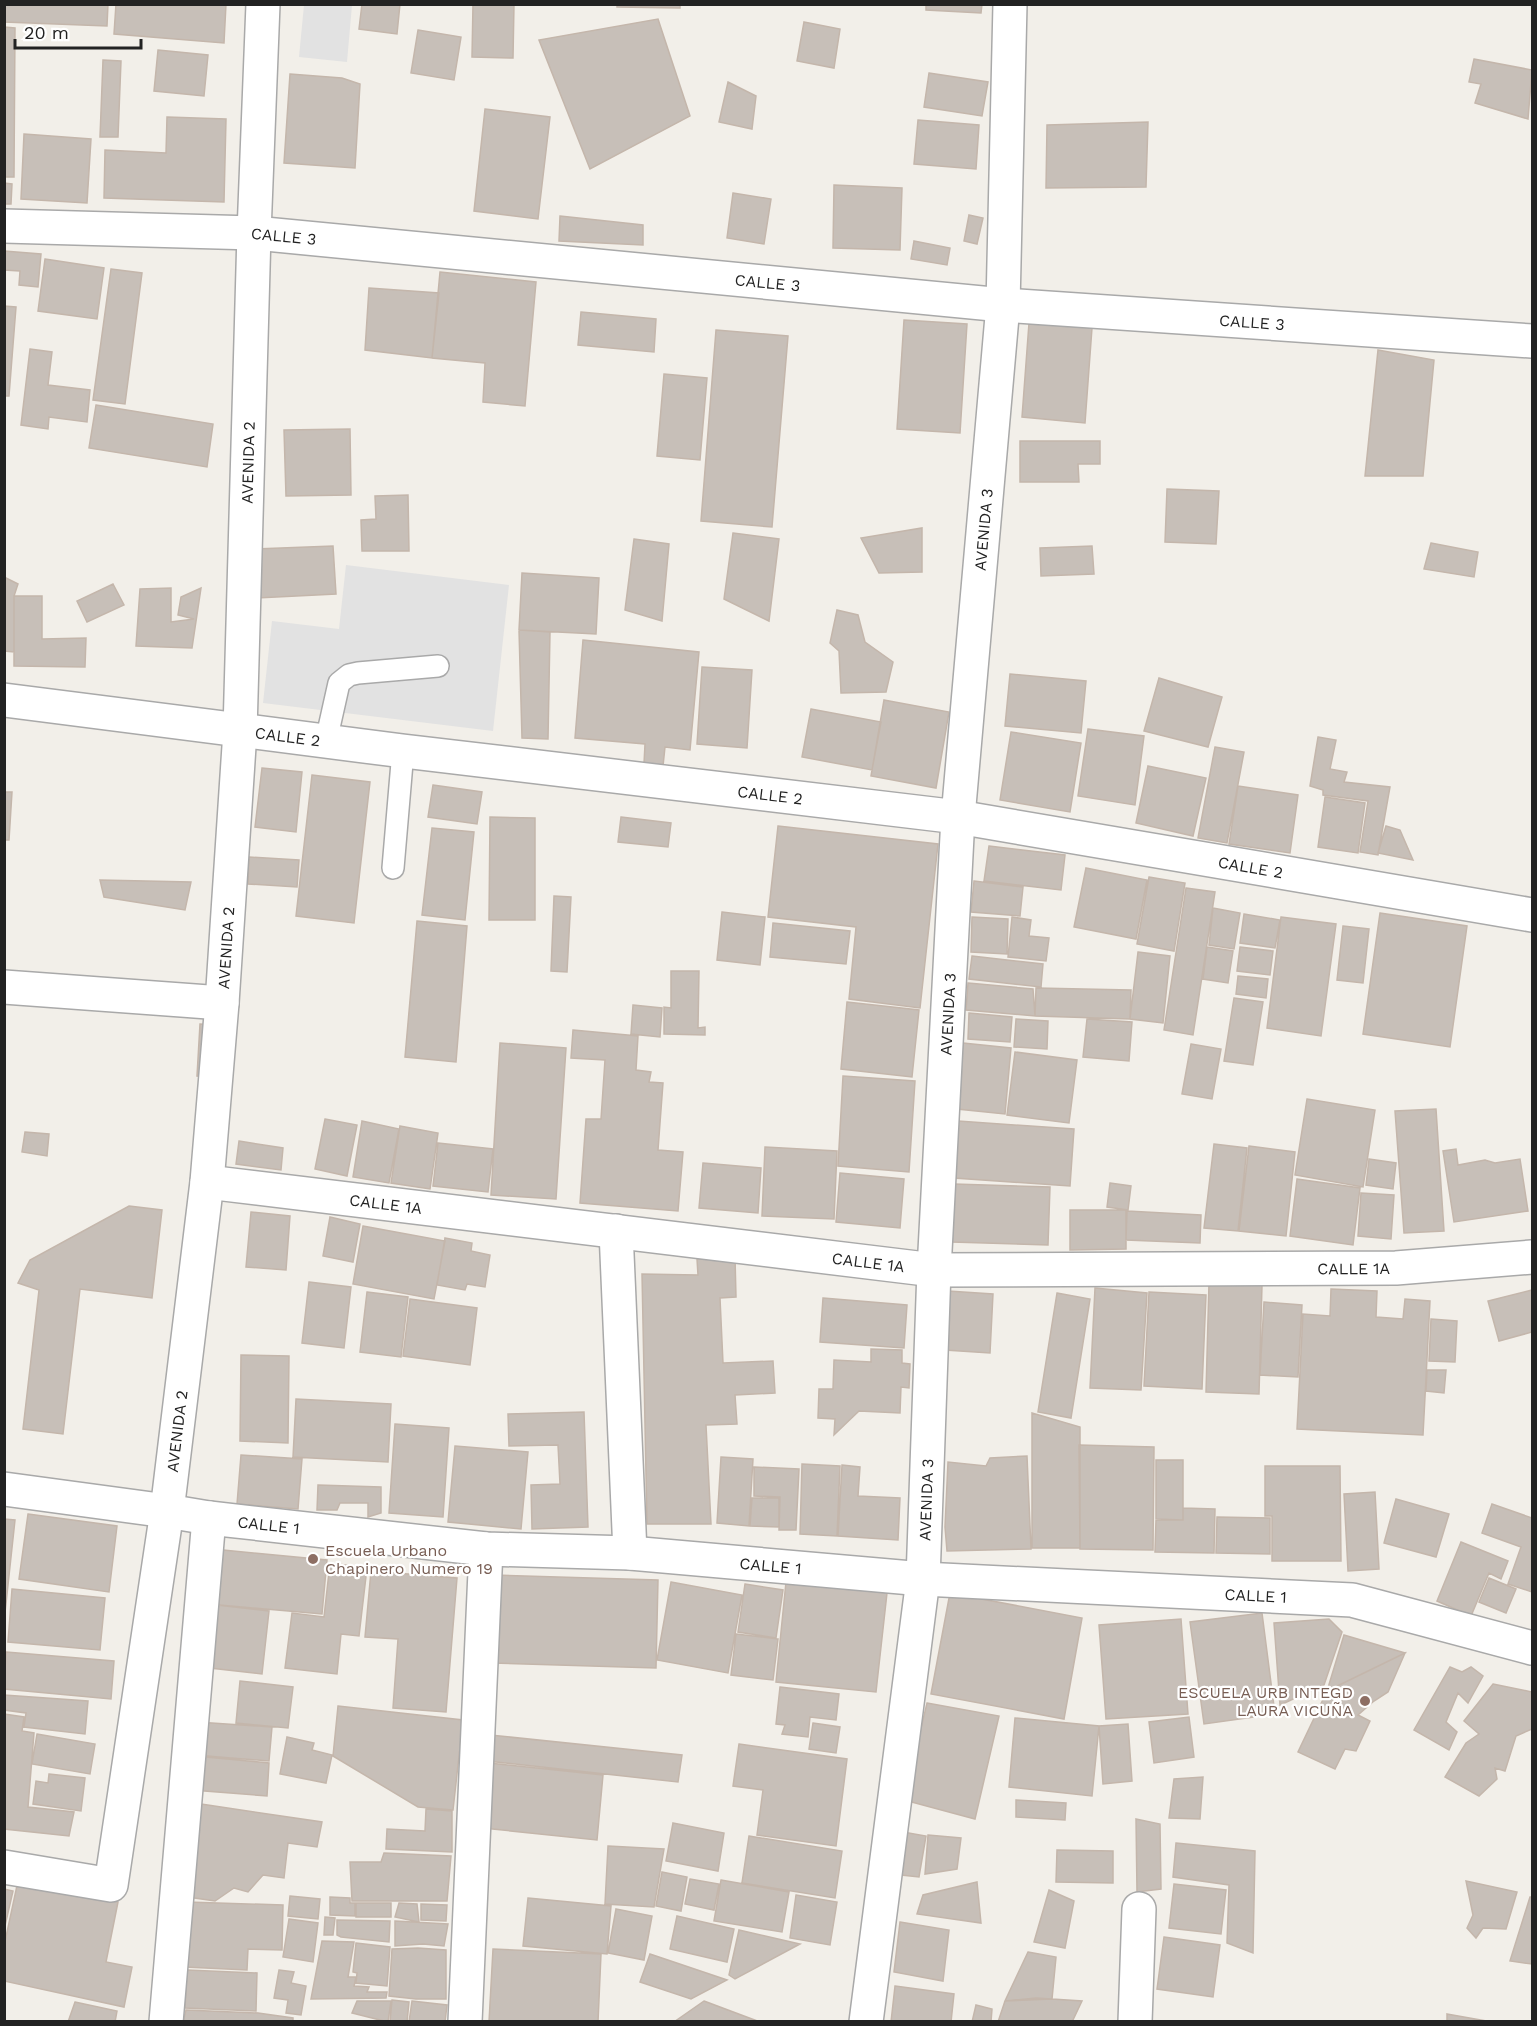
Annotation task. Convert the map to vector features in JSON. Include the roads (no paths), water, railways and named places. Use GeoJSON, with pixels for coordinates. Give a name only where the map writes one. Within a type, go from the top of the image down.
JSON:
{"type":"FeatureCollection","features":[{"type":"Feature","properties":{"kind":"street","name":"AVENIDA 2"},"geometry":{"type":"LineString","coordinates":[[4,1867],[111,1886],[167,1510],[207,1182],[222,1004],[240,731],[263,4]]}},
{"type":"Feature","properties":{"kind":"street","name":"AVENIDA 3"},"geometry":{"type":"LineString","coordinates":[[866,2022],[923,1579],[934,1270],[958,817],[1003,305],[1010,4]]}},
{"type":"Feature","properties":{"kind":"street","name":"CALLE 3"},"geometry":{"type":"LineString","coordinates":[[4,226],[254,233],[1003,305],[1533,341]]}},
{"type":"Feature","properties":{"kind":"street","name":"CALLE 2"},"geometry":{"type":"LineString","coordinates":[[4,700],[403,751],[958,817],[1533,915]]}},
{"type":"Feature","properties":{"kind":"street"},"geometry":{"type":"LineString","coordinates":[[4,987],[222,1004]]}},
{"type":"Feature","properties":{"kind":"street","name":"CALLE 1A"},"geometry":{"type":"LineString","coordinates":[[207,1182],[934,1270],[1396,1268],[1533,1257]]}},
{"type":"Feature","properties":{"kind":"street"},"geometry":{"type":"LineString","coordinates":[[616,1232],[630,1553]]}},
{"type":"Feature","properties":{"kind":"street","name":"CALLE 1"},"geometry":{"type":"LineString","coordinates":[[4,1489],[167,1510],[209,1518],[486,1549],[630,1553],[923,1579],[1352,1600],[1533,1648]]}},
{"type":"Feature","properties":{"kind":"street"},"geometry":{"type":"LineString","coordinates":[[166,2022],[209,1518]]}},
{"type":"Feature","properties":{"kind":"street"},"geometry":{"type":"LineString","coordinates":[[465,2022],[486,1549]]}},
{"type":"Feature","properties":{"kind":"street"},"geometry":{"type":"LineString","coordinates":[[1135,2022],[1139,1909]]}},
{"type":"Feature","properties":{"kind":"lane"},"geometry":{"type":"LineString","coordinates":[[326,741],[339,683],[349,675],[438,666]]}},
{"type":"Feature","properties":{"kind":"lane"},"geometry":{"type":"LineString","coordinates":[[393,867],[403,751]]}},
{"type":"Feature","properties":{"kind":"place","name":"Escuela Urbano Chapinero Numero 19"},"geometry":{"type":"Point","coordinates":[313,1559]}},
{"type":"Feature","properties":{"kind":"place","name":"ESCUELA URB INTEGD LAURA VICUÑA"},"geometry":{"type":"Point","coordinates":[1365,1701]}}]}
